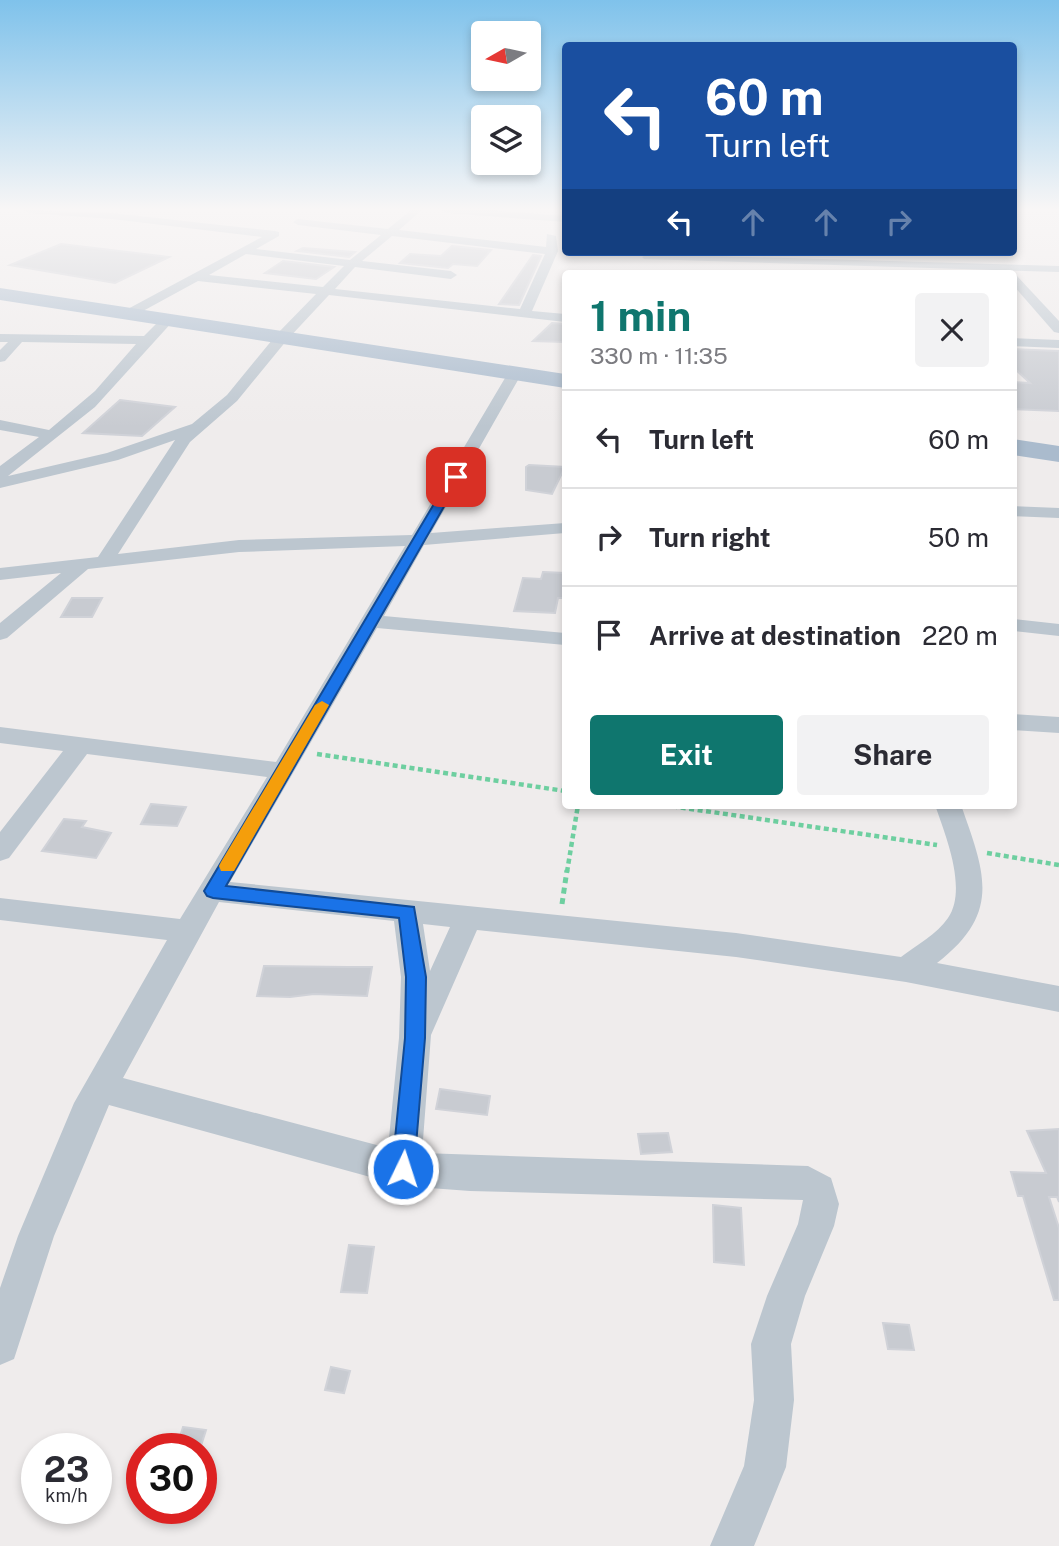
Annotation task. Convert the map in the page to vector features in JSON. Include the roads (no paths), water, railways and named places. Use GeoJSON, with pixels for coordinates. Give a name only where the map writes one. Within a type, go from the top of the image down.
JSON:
{"type":"FeatureCollection","features":[{"type":"Feature","properties":{"kind":"main road"},"geometry":{"type":"LineString","coordinates":[[0,294],[562,381]]}},
{"type":"Feature","properties":{"kind":"main road"},"geometry":{"type":"LineString","coordinates":[[1017,448],[1059,454]]}},
{"type":"Feature","properties":{"kind":"street"},"geometry":{"type":"LineString","coordinates":[[128,314],[186,282]]}},
{"type":"Feature","properties":{"kind":"street"},"geometry":{"type":"LineString","coordinates":[[244,282],[327,293],[439,289],[445,282]]}},
{"type":"Feature","properties":{"kind":"street"},"geometry":{"type":"LineString","coordinates":[[103,563],[184,439],[232,398],[282,337],[336,282]]}},
{"type":"Feature","properties":{"kind":"street"},"geometry":{"type":"LineString","coordinates":[[415,282],[524,314],[562,318]]}},
{"type":"Feature","properties":{"kind":"street"},"geometry":{"type":"LineString","coordinates":[[524,314],[538,282]]}},
{"type":"Feature","properties":{"kind":"street"},"geometry":{"type":"LineString","coordinates":[[1017,282],[1058,328]]}},
{"type":"Feature","properties":{"kind":"street"},"geometry":{"type":"LineString","coordinates":[[1017,299],[1033,300]]}},
{"type":"Feature","properties":{"kind":"street"},"geometry":{"type":"LineString","coordinates":[[0,474],[98,397],[145,340],[168,320]]}},
{"type":"Feature","properties":{"kind":"street"},"geometry":{"type":"LineString","coordinates":[[0,338],[145,340]]}},
{"type":"Feature","properties":{"kind":"street"},"geometry":{"type":"LineString","coordinates":[[0,358],[19,338]]}},
{"type":"Feature","properties":{"kind":"street"},"geometry":{"type":"LineString","coordinates":[[1017,342],[1059,344]]}},
{"type":"Feature","properties":{"kind":"street"},"geometry":{"type":"LineString","coordinates":[[0,1345],[36,1236],[86,1114],[103,1088],[187,931],[213,891],[515,373]]}},
{"type":"Feature","properties":{"kind":"street"},"geometry":{"type":"LineString","coordinates":[[0,425],[50,435]]}},
{"type":"Feature","properties":{"kind":"street"},"geometry":{"type":"LineString","coordinates":[[0,483],[124,453],[195,427]]}},
{"type":"Feature","properties":{"kind":"street"},"geometry":{"type":"LineString","coordinates":[[1017,511],[1059,513]]}},
{"type":"Feature","properties":{"kind":"street"},"geometry":{"type":"LineString","coordinates":[[0,574],[239,546],[418,540],[562,528]]}},
{"type":"Feature","properties":{"kind":"street"},"geometry":{"type":"LineString","coordinates":[[0,634],[81,566]]}},
{"type":"Feature","properties":{"kind":"street"},"geometry":{"type":"LineString","coordinates":[[371,621],[562,639]]}},
{"type":"Feature","properties":{"kind":"street"},"geometry":{"type":"LineString","coordinates":[[1017,626],[1059,631]]}},
{"type":"Feature","properties":{"kind":"street"},"geometry":{"type":"LineString","coordinates":[[1017,722],[1059,725]]}},
{"type":"Feature","properties":{"kind":"street"},"geometry":{"type":"LineString","coordinates":[[0,735],[81,745],[289,761]]}},
{"type":"Feature","properties":{"kind":"street"},"geometry":{"type":"LineString","coordinates":[[0,851],[81,745]]}},
{"type":"Feature","properties":{"kind":"street"},"geometry":{"type":"LineString","coordinates":[[906,970],[948,936],[962,919],[970,896],[962,849],[949,809]]}},
{"type":"Feature","properties":{"kind":"street"},"geometry":{"type":"LineString","coordinates":[[213,891],[736,945],[906,970],[1059,999]]}},
{"type":"Feature","properties":{"kind":"street"},"geometry":{"type":"LineString","coordinates":[[0,909],[187,931]]}},
{"type":"Feature","properties":{"kind":"street"},"geometry":{"type":"LineString","coordinates":[[403,1169],[415,1038],[416,977],[407,912]]}},
{"type":"Feature","properties":{"kind":"street"},"geometry":{"type":"LineString","coordinates":[[415,1038],[468,918]]}},
{"type":"Feature","properties":{"kind":"street"},"geometry":{"type":"LineString","coordinates":[[103,1088],[403,1169],[484,1175],[773,1181],[808,1183],[819,1190],[821,1204],[816,1226],[786,1296],[771,1344],[774,1400],[765,1467],[732,1546]]}}]}
